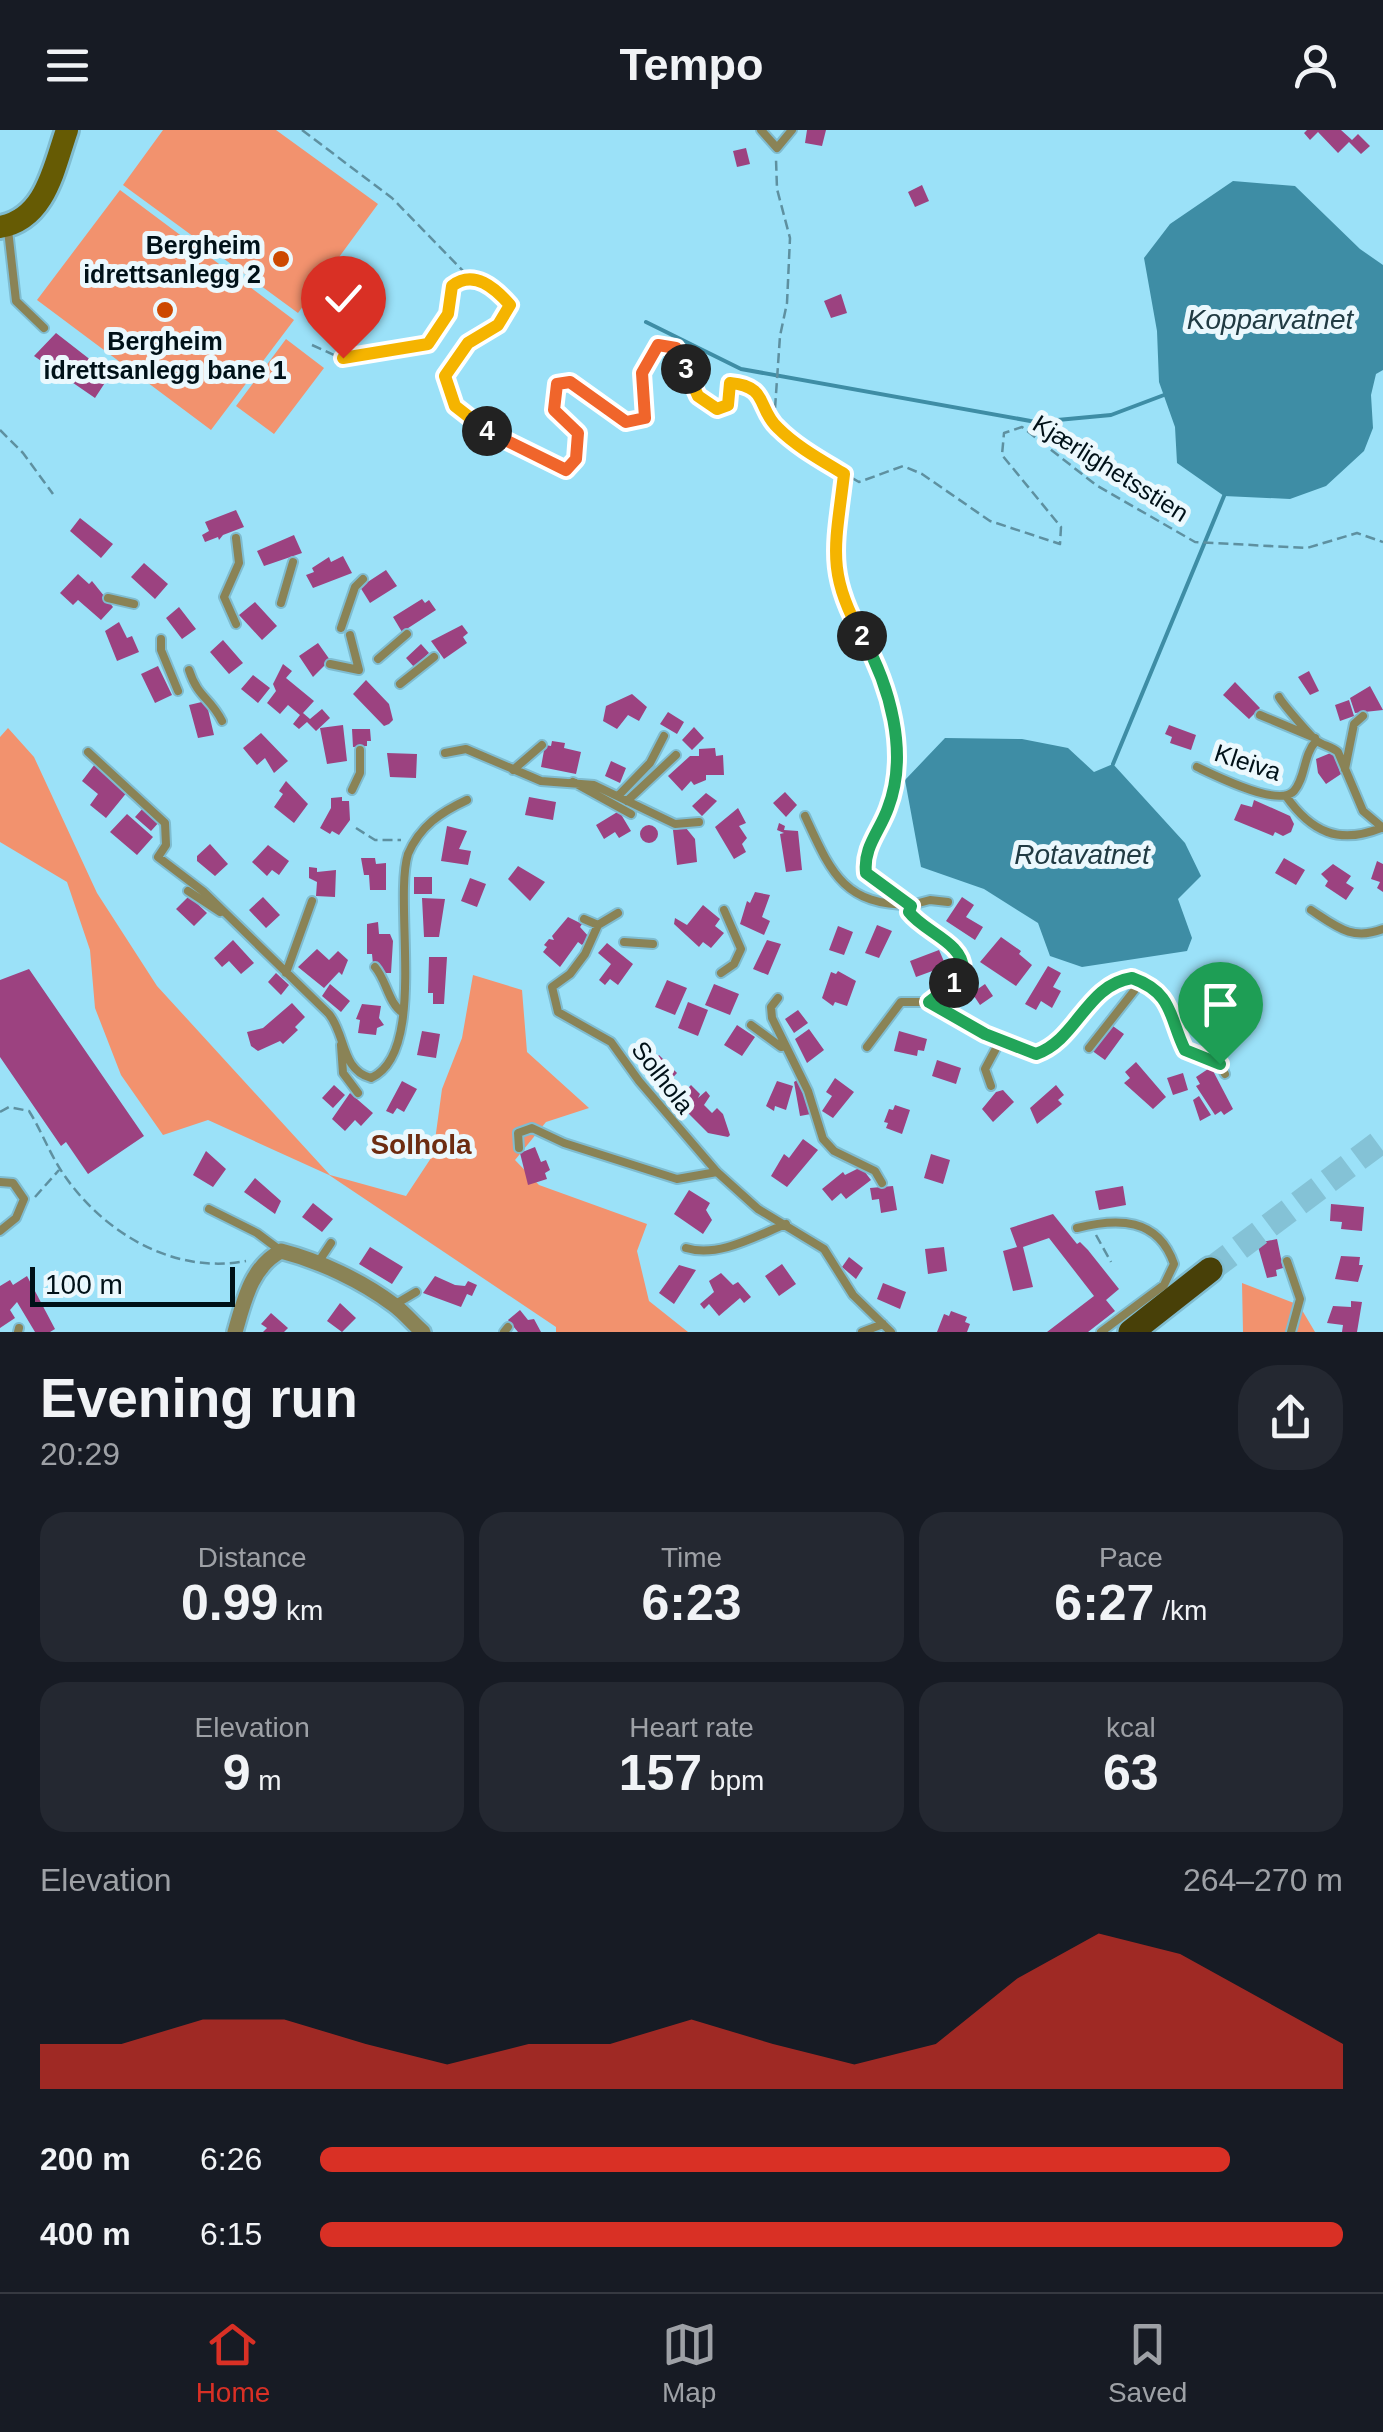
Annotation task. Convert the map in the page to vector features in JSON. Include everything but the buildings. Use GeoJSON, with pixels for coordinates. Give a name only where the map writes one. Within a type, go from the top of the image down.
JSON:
{"type":"FeatureCollection","features":[{"type":"Feature","properties":{"kind":"main road"},"geometry":{"type":"LineString","coordinates":[[1131,1332],[1210,1270]]}},
{"type":"Feature","properties":{"kind":"street"},"geometry":{"type":"LineString","coordinates":[[3,227],[26,216],[43,196],[67,130]]}},
{"type":"Feature","properties":{"kind":"street"},"geometry":{"type":"LineString","coordinates":[[235,1332],[242,1303],[261,1266],[281,1251],[317,1264],[394,1305],[420,1331]]}},
{"type":"Feature","properties":{"kind":"lane"},"geometry":{"type":"LineString","coordinates":[[761,130],[777,148],[792,130]]}},
{"type":"Feature","properties":{"kind":"lane"},"geometry":{"type":"LineString","coordinates":[[3,227],[16,300],[44,328]]}},
{"type":"Feature","properties":{"kind":"lane"},"geometry":{"type":"LineString","coordinates":[[236,538],[239,564],[224,597],[236,624]]}},
{"type":"Feature","properties":{"kind":"lane"},"geometry":{"type":"LineString","coordinates":[[281,600],[293,562]]}},
{"type":"Feature","properties":{"kind":"lane"},"geometry":{"type":"LineString","coordinates":[[341,628],[355,587],[363,579]]}},
{"type":"Feature","properties":{"kind":"lane"},"geometry":{"type":"LineString","coordinates":[[108,598],[134,604]]}},
{"type":"Feature","properties":{"kind":"lane"},"geometry":{"type":"LineString","coordinates":[[378,658],[407,634]]}},
{"type":"Feature","properties":{"kind":"lane"},"geometry":{"type":"LineString","coordinates":[[330,664],[359,670],[350,635]]}},
{"type":"Feature","properties":{"kind":"lane"},"geometry":{"type":"LineString","coordinates":[[161,639],[161,650],[178,692]]}},
{"type":"Feature","properties":{"kind":"lane"},"geometry":{"type":"LineString","coordinates":[[400,684],[434,657]]}},
{"type":"Feature","properties":{"kind":"lane"},"geometry":{"type":"LineString","coordinates":[[189,670],[192,685],[214,705],[222,721]]}},
{"type":"Feature","properties":{"kind":"lane","name":"Kleiva"},"geometry":{"type":"LineString","coordinates":[[1280,697],[1285,709],[1316,740],[1338,752],[1367,817],[1382,828]]}},
{"type":"Feature","properties":{"kind":"lane"},"geometry":{"type":"LineString","coordinates":[[1260,715],[1316,740]]}},
{"type":"Feature","properties":{"kind":"lane"},"geometry":{"type":"LineString","coordinates":[[1345,769],[1354,724],[1363,716]]}},
{"type":"Feature","properties":{"kind":"lane"},"geometry":{"type":"LineString","coordinates":[[623,798],[650,763],[664,736]]}},
{"type":"Feature","properties":{"kind":"lane","name":"Kleiva"},"geometry":{"type":"LineString","coordinates":[[1286,796],[1294,791],[1316,740]]}},
{"type":"Feature","properties":{"kind":"lane"},"geometry":{"type":"LineString","coordinates":[[513,770],[542,745]]}},
{"type":"Feature","properties":{"kind":"lane"},"geometry":{"type":"LineString","coordinates":[[445,753],[466,749],[542,781],[594,785],[676,824],[699,822]]}},
{"type":"Feature","properties":{"kind":"lane"},"geometry":{"type":"LineString","coordinates":[[352,790],[360,772],[360,750]]}},
{"type":"Feature","properties":{"kind":"lane"},"geometry":{"type":"LineString","coordinates":[[88,752],[165,823],[166,845],[158,857],[204,892],[329,1014],[357,1072],[365,1077],[376,1076],[394,1054],[406,967],[406,863],[414,841],[435,817],[467,800]]}},
{"type":"Feature","properties":{"kind":"lane"},"geometry":{"type":"LineString","coordinates":[[623,798],[676,755]]}},
{"type":"Feature","properties":{"kind":"lane","name":"Kleiva"},"geometry":{"type":"LineString","coordinates":[[1198,767],[1253,790],[1286,796],[1315,829],[1333,836],[1366,834],[1382,828]]}},
{"type":"Feature","properties":{"kind":"lane"},"geometry":{"type":"LineString","coordinates":[[574,782],[631,814]]}},
{"type":"Feature","properties":{"kind":"lane"},"geometry":{"type":"LineString","coordinates":[[805,816],[839,881],[874,903],[911,906],[920,901],[948,902]]}},
{"type":"Feature","properties":{"kind":"lane"},"geometry":{"type":"LineString","coordinates":[[188,891],[232,919]]}},
{"type":"Feature","properties":{"kind":"lane"},"geometry":{"type":"LineString","coordinates":[[286,973],[312,901]]}},
{"type":"Feature","properties":{"kind":"lane"},"geometry":{"type":"LineString","coordinates":[[911,906],[911,916],[958,953],[964,964],[952,985],[929,1002]]}},
{"type":"Feature","properties":{"kind":"lane"},"geometry":{"type":"LineString","coordinates":[[720,973],[734,964],[741,949],[724,910]]}},
{"type":"Feature","properties":{"kind":"lane"},"geometry":{"type":"LineString","coordinates":[[1311,910],[1350,935],[1363,936],[1383,928]]}},
{"type":"Feature","properties":{"kind":"lane","name":"Solhola"},"geometry":{"type":"LineString","coordinates":[[618,912],[598,925],[570,974],[552,987],[558,1012],[611,1042],[639,1082],[717,1172],[748,1202],[824,1248],[853,1294],[891,1332]]}},
{"type":"Feature","properties":{"kind":"lane"},"geometry":{"type":"LineString","coordinates":[[584,919],[598,925]]}},
{"type":"Feature","properties":{"kind":"lane"},"geometry":{"type":"LineString","coordinates":[[624,942],[653,944]]}},
{"type":"Feature","properties":{"kind":"lane"},"geometry":{"type":"LineString","coordinates":[[375,967],[385,978],[395,1008],[402,1013]]}},
{"type":"Feature","properties":{"kind":"lane"},"geometry":{"type":"LineString","coordinates":[[867,1047],[900,1002],[929,1002],[1000,1041],[1030,1054],[1041,1053],[1062,1038],[1090,1002],[1123,980],[1141,982],[1160,994],[1171,1009],[1185,1050],[1220,1064],[1225,1074]]}},
{"type":"Feature","properties":{"kind":"lane"},"geometry":{"type":"LineString","coordinates":[[1088,1048],[1141,982]]}},
{"type":"Feature","properties":{"kind":"lane"},"geometry":{"type":"LineString","coordinates":[[778,998],[770,1012],[808,1091],[823,1139],[834,1151],[875,1171],[882,1183]]}},
{"type":"Feature","properties":{"kind":"lane"},"geometry":{"type":"LineString","coordinates":[[750,1025],[785,1046]]}},
{"type":"Feature","properties":{"kind":"lane"},"geometry":{"type":"LineString","coordinates":[[340,1035],[343,1073],[358,1093]]}},
{"type":"Feature","properties":{"kind":"lane"},"geometry":{"type":"LineString","coordinates":[[991,1086],[985,1068],[1000,1041]]}},
{"type":"Feature","properties":{"kind":"lane"},"geometry":{"type":"LineString","coordinates":[[519,1148],[518,1133],[532,1128],[564,1143],[677,1179],[717,1172]]}},
{"type":"Feature","properties":{"kind":"lane"},"geometry":{"type":"LineString","coordinates":[[0,1182],[13,1183],[24,1199],[16,1218],[0,1231]]}},
{"type":"Feature","properties":{"kind":"lane"},"geometry":{"type":"LineString","coordinates":[[209,1209],[257,1233],[281,1251]]}},
{"type":"Feature","properties":{"kind":"lane"},"geometry":{"type":"LineString","coordinates":[[1077,1228],[1111,1221],[1133,1222],[1160,1239],[1174,1264],[1164,1285],[1101,1332]]}},
{"type":"Feature","properties":{"kind":"lane"},"geometry":{"type":"LineString","coordinates":[[686,1248],[704,1252],[786,1224]]}},
{"type":"Feature","properties":{"kind":"lane"},"geometry":{"type":"LineString","coordinates":[[317,1264],[332,1244]]}},
{"type":"Feature","properties":{"kind":"lane"},"geometry":{"type":"LineString","coordinates":[[1287,1261],[1300,1300],[1292,1332]]}},
{"type":"Feature","properties":{"kind":"lane"},"geometry":{"type":"LineString","coordinates":[[394,1305],[416,1292]]}},
{"type":"Feature","properties":{"kind":"lane"},"geometry":{"type":"LineString","coordinates":[[862,1332],[883,1324]]}},
{"type":"Feature","properties":{"kind":"path"},"geometry":{"type":"LineString","coordinates":[[302,130],[392,198],[471,279]]}},
{"type":"Feature","properties":{"kind":"path"},"geometry":{"type":"LineString","coordinates":[[774,426],[790,238],[775,173],[777,148]]}},
{"type":"Feature","properties":{"kind":"path"},"geometry":{"type":"LineString","coordinates":[[312,344],[343,358],[428,344],[448,314],[452,286],[471,279],[494,286],[510,305],[498,325],[468,343],[445,376],[455,406],[494,435],[566,470],[576,459],[578,433],[554,410],[557,384],[570,382],[626,422],[645,418],[642,373],[658,345],[676,348],[698,396],[717,409],[728,405],[730,383],[742,384],[760,394],[774,426],[844,474],[836,549],[837,584],[868,646],[896,727],[897,769],[889,807],[864,859],[866,873],[911,906]]}},
{"type":"Feature","properties":{"kind":"path","name":"Kjærlighetsstien"},"geometry":{"type":"LineString","coordinates":[[844,474],[859,482],[903,466],[922,474],[990,521],[1060,544],[1060,528],[1002,455],[1004,433],[1022,428],[1096,485],[1195,542],[1307,548],[1357,532],[1383,542]]}},
{"type":"Feature","properties":{"kind":"path"},"geometry":{"type":"LineString","coordinates":[[0,430],[23,452],[53,494]]}},
{"type":"Feature","properties":{"kind":"path"},"geometry":{"type":"LineString","coordinates":[[356,828],[375,840],[414,841]]}},
{"type":"Feature","properties":{"kind":"path"},"geometry":{"type":"LineString","coordinates":[[0,1112],[9,1106],[29,1110],[72,1186],[123,1233],[153,1251],[204,1264],[247,1260]]}},
{"type":"Feature","properties":{"kind":"path"},"geometry":{"type":"LineString","coordinates":[[16,1218],[60,1168]]}},
{"type":"Feature","properties":{"kind":"path"},"geometry":{"type":"LineString","coordinates":[[1098,1239],[1111,1262]]}},
{"type":"Feature","properties":{"kind":"shaded area","name":"Bergheim idrettsanlegg 2"},"geometry":{"type":"Polygon","coordinates":[[[163,130],[276,130],[378,204],[298,313],[123,185],[163,130]]]}},
{"type":"Feature","properties":{"kind":"shaded area","name":"Bergheim idrettsanlegg bane 1"},"geometry":{"type":"Polygon","coordinates":[[[120,190],[294,320],[211,430],[37,300],[120,190]]]}},
{"type":"Feature","properties":{"kind":"shaded area"},"geometry":{"type":"Polygon","coordinates":[[[286,339],[324,368],[274,434],[236,406],[286,339]]]}},
{"type":"Feature","properties":{"kind":"shaded area"},"geometry":{"type":"Polygon","coordinates":[[[8,728],[34,757],[97,893],[157,986],[330,1175],[406,1196],[433,1155],[442,1089],[462,1038],[473,975],[522,990],[527,1052],[589,1108],[546,1122],[515,1160],[539,1185],[647,1224],[637,1251],[649,1301],[688,1332],[556,1332],[556,1327],[329,1175],[208,1120],[163,1135],[121,1075],[95,1008],[90,950],[67,882],[0,842],[0,737],[8,728]]]}},
{"type":"Feature","properties":{"kind":"shaded area"},"geometry":{"type":"Polygon","coordinates":[[[1242,1283],[1299,1305],[1315,1332],[1243,1332],[1242,1283]]]}},
{"type":"Feature","properties":{"kind":"water","name":"Kopparvatnet"},"geometry":{"type":"Polygon","coordinates":[[[1233,181],[1295,186],[1360,249],[1383,265],[1383,370],[1376,374],[1371,395],[1373,428],[1364,451],[1326,486],[1290,499],[1224,496],[1177,463],[1175,427],[1159,382],[1157,331],[1144,258],[1170,224],[1233,181]]]}},
{"type":"Feature","properties":{"kind":"water","name":"Rotavatnet"},"geometry":{"type":"Polygon","coordinates":[[[945,738],[1022,739],[1068,748],[1094,772],[1113,764],[1185,843],[1201,876],[1178,899],[1192,938],[1187,951],[1082,967],[1050,956],[1038,923],[984,889],[921,867],[905,780],[945,738]]]}},
{"type":"Feature","properties":{"kind":"waterway"},"geometry":{"type":"LineString","coordinates":[[646,322],[741,369],[1036,422],[1111,415],[1164,395]]}},
{"type":"Feature","properties":{"kind":"waterway"},"geometry":{"type":"LineString","coordinates":[[1113,764],[1224,496]]}},
{"type":"Feature","properties":{"kind":"tunnel"},"geometry":{"type":"LineString","coordinates":[[1210,1270],[1383,1140]]}},
{"type":"Feature","properties":{"kind":"place","name":"Bergheim idrettsanlegg 2"},"geometry":{"type":"Point","coordinates":[281,259]}},
{"type":"Feature","properties":{"kind":"place","name":"Bergheim idrettsanlegg bane 1"},"geometry":{"type":"Point","coordinates":[165,310]}},
{"type":"Feature","properties":{"kind":"district","name":"Solhola"},"geometry":{"type":"Point","coordinates":[421,1144]}},
{"type":"Feature","properties":{"kind":"route"},"geometry":{"type":"LineString","coordinates":[[343,358],[428,344],[448,314],[452,286],[471,279],[494,286],[510,305],[498,325],[468,343],[445,376],[455,406],[494,435],[566,470],[576,459],[578,433],[554,410],[557,384],[570,382],[626,422],[645,418],[642,373],[658,345],[676,348],[698,396],[717,409],[728,405],[730,383],[742,384],[760,394],[774,426],[844,474],[836,549],[837,584],[868,646],[896,727],[897,769],[889,807],[864,859],[866,873],[903,898],[911,906],[909,912],[916,922],[962,959],[960,976],[929,1002],[985,1034],[1036,1054],[1062,1038],[1097,995],[1132,978],[1160,994],[1171,1009],[1185,1050],[1220,1064]]}}]}
